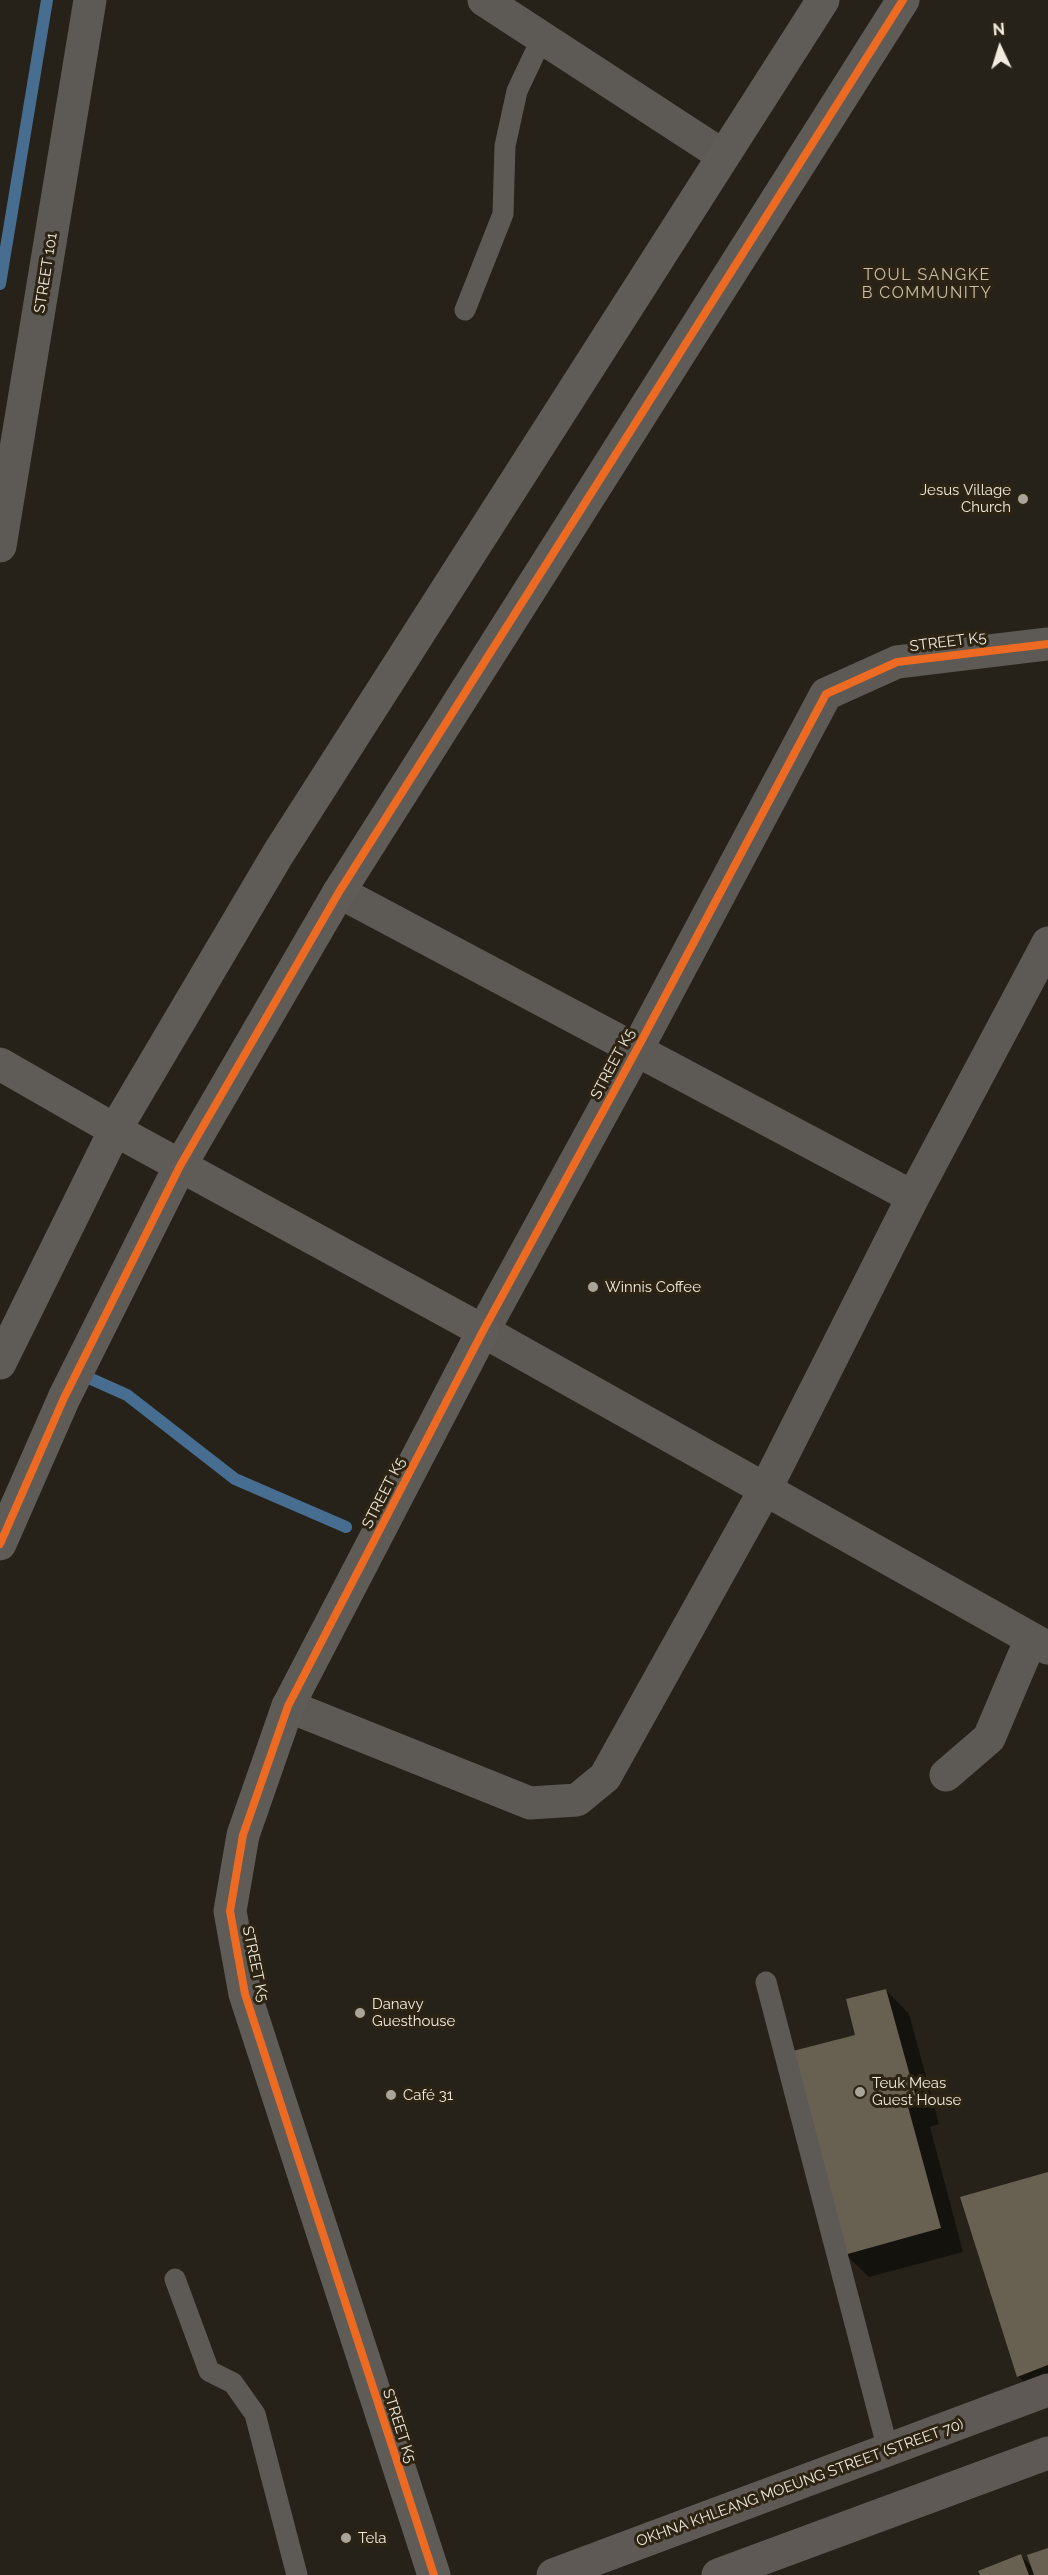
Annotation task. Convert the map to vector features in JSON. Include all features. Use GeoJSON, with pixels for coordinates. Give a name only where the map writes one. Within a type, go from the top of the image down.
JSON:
{"type":"FeatureCollection","features":[{"type":"Feature","properties":{"kind":"main road","name":"OKHNA KHLEANG MOEUNG STREET (STREET 70)"},"geometry":{"type":"LineString","coordinates":[[553,2575],[600,2567],[888,2450],[1048,2390]]}},
{"type":"Feature","properties":{"kind":"main road"},"geometry":{"type":"LineString","coordinates":[[718,2575],[1048,2453]]}},
{"type":"Feature","properties":{"kind":"street","name":"STREET 101"},"geometry":{"type":"LineString","coordinates":[[0,546],[90,0]]}},
{"type":"Feature","properties":{"kind":"street"},"geometry":{"type":"LineString","coordinates":[[484,0],[722,155]]}},
{"type":"Feature","properties":{"kind":"street"},"geometry":{"type":"LineString","coordinates":[[0,1363],[115,1130],[278,854],[822,0]]}},
{"type":"Feature","properties":{"kind":"street"},"geometry":{"type":"LineString","coordinates":[[0,1544],[64,1398],[180,1166],[339,892],[903,0]]}},
{"type":"Feature","properties":{"kind":"street","name":"STREET K5"},"geometry":{"type":"LineString","coordinates":[[434,2575],[249,2005],[230,1911],[243,1835],[288,1706],[483,1331],[637,1049],[826,694],[897,662],[1048,644]]}},
{"type":"Feature","properties":{"kind":"street"},"geometry":{"type":"LineString","coordinates":[[339,892],[914,1197]]}},
{"type":"Feature","properties":{"kind":"street"},"geometry":{"type":"LineString","coordinates":[[288,1706],[530,1803],[577,1800],[605,1777],[766,1488],[914,1197],[1048,943]]}},
{"type":"Feature","properties":{"kind":"street"},"geometry":{"type":"LineString","coordinates":[[0,1064],[180,1166],[766,1488],[1040,1644],[989,1738],[946,1775]]}},
{"type":"Feature","properties":{"kind":"lane"},"geometry":{"type":"LineString","coordinates":[[465,310],[503,214],[505,146],[517,91],[542,38]]}},
{"type":"Feature","properties":{"kind":"lane"},"geometry":{"type":"LineString","coordinates":[[766,1982],[888,2450]]}},
{"type":"Feature","properties":{"kind":"lane"},"geometry":{"type":"LineString","coordinates":[[175,2279],[209,2371],[233,2383],[255,2414],[297,2575]]}},
{"type":"Feature","properties":{"kind":"building"},"geometry":{"type":"Polygon","coordinates":[[[886,1989],[917,2101],[907,2103],[941,2228],[844,2255],[789,2052],[855,2035],[846,1999],[886,1989]]]}},
{"type":"Feature","properties":{"kind":"building"},"geometry":{"type":"Polygon","coordinates":[[[1048,2172],[1048,2365],[1017,2377],[960,2197],[1048,2172]]]}},
{"type":"Feature","properties":{"kind":"building"},"geometry":{"type":"Polygon","coordinates":[[[1048,2548],[1048,2575],[1034,2575],[1027,2555],[1048,2548]]]}},
{"type":"Feature","properties":{"kind":"building"},"geometry":{"type":"Polygon","coordinates":[[[1021,2554],[1029,2575],[980,2575],[978,2571],[1021,2554]]]}},
{"type":"Feature","properties":{"kind":"waterway"},"geometry":{"type":"LineString","coordinates":[[0,284],[47,0]]}},
{"type":"Feature","properties":{"kind":"waterway"},"geometry":{"type":"LineString","coordinates":[[89,1378],[127,1395],[235,1479],[346,1527]]}},
{"type":"Feature","properties":{"kind":"cycle path"},"geometry":{"type":"LineString","coordinates":[[0,1544],[64,1398],[180,1166],[339,892],[903,0]]}},
{"type":"Feature","properties":{"kind":"cycle path"},"geometry":{"type":"LineString","coordinates":[[434,2575],[245,1994],[230,1911],[243,1835],[288,1706],[483,1331],[637,1049],[826,694],[897,662],[1048,644]]}},
{"type":"Feature","properties":{"kind":"place","name":"Jesus Village Church"},"geometry":{"type":"Point","coordinates":[1023,499]}},
{"type":"Feature","properties":{"kind":"place","name":"Winnis Coffee"},"geometry":{"type":"Point","coordinates":[593,1287]}},
{"type":"Feature","properties":{"kind":"place","name":"Danavy Guesthouse"},"geometry":{"type":"Point","coordinates":[360,2013]}},
{"type":"Feature","properties":{"kind":"place","name":"Teuk Meas Guest House"},"geometry":{"type":"Point","coordinates":[860,2092]}},
{"type":"Feature","properties":{"kind":"place","name":"Café 31"},"geometry":{"type":"Point","coordinates":[391,2095]}},
{"type":"Feature","properties":{"kind":"place","name":"Tela"},"geometry":{"type":"Point","coordinates":[346,2538]}},
{"type":"Feature","properties":{"kind":"district","name":"TOUL SANGKE B COMMUNITY"},"geometry":{"type":"Point","coordinates":[927,284]}}]}
